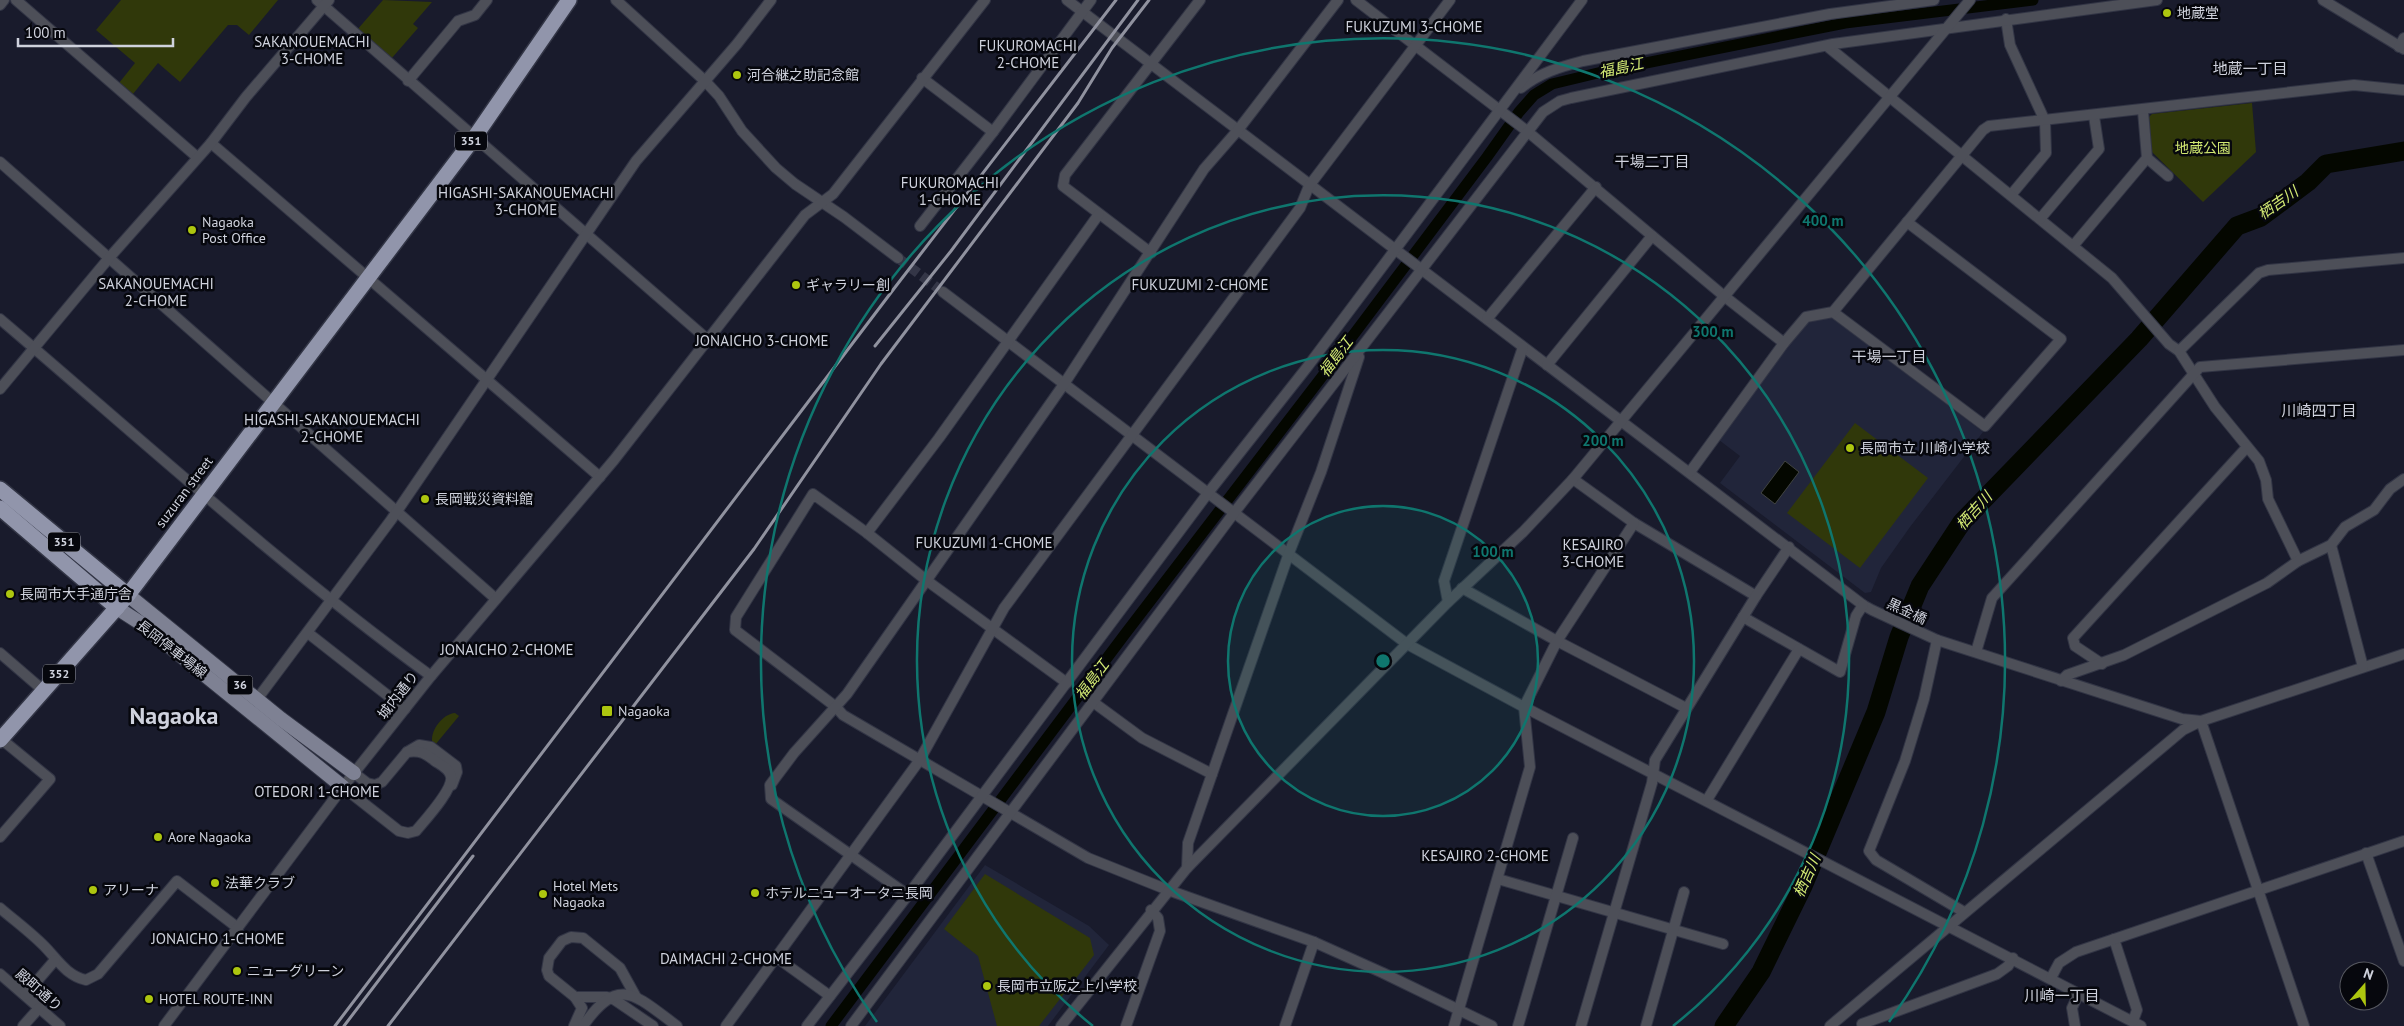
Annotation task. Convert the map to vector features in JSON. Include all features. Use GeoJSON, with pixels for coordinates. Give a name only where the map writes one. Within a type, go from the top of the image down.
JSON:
{"type":"FeatureCollection","features":[{"type":"Feature","properties":{"kind":"highway","name":"351"},"geometry":{"type":"LineString","coordinates":[[368,277],[474,138],[569,0]]}},
{"type":"Feature","properties":{"kind":"highway","name":"suzuran street"},"geometry":{"type":"LineString","coordinates":[[117,608],[368,277]]}},
{"type":"Feature","properties":{"kind":"highway","name":"351"},"geometry":{"type":"LineString","coordinates":[[0,489],[128,595]]}},
{"type":"Feature","properties":{"kind":"highway","name":"351"},"geometry":{"type":"LineString","coordinates":[[0,508],[117,608]]}},
{"type":"Feature","properties":{"kind":"highway","name":"352"},"geometry":{"type":"LineString","coordinates":[[0,739],[117,608]]}},
{"type":"Feature","properties":{"kind":"main road","name":"長岡停車場線"},"geometry":{"type":"LineString","coordinates":[[128,595],[258,698],[281,719],[354,773]]}},
{"type":"Feature","properties":{"kind":"main road","name":"長岡停車場線"},"geometry":{"type":"LineString","coordinates":[[117,608],[142,624],[343,787]]}},
{"type":"Feature","properties":{"kind":"street"},"geometry":{"type":"LineString","coordinates":[[0,5],[4,0]]}},
{"type":"Feature","properties":{"kind":"street"},"geometry":{"type":"LineString","coordinates":[[16,0],[197,157]]}},
{"type":"Feature","properties":{"kind":"street"},"geometry":{"type":"LineString","coordinates":[[408,80],[458,20],[475,15],[487,0]]}},
{"type":"Feature","properties":{"kind":"street"},"geometry":{"type":"LineString","coordinates":[[616,0],[705,80],[757,149],[795,184],[898,258]]}},
{"type":"Feature","properties":{"kind":"street"},"geometry":{"type":"LineString","coordinates":[[258,698],[332,601],[397,510],[636,161],[737,44],[771,0]]}},
{"type":"Feature","properties":{"kind":"street","name":"城内通り"},"geometry":{"type":"LineString","coordinates":[[164,1026],[343,787],[431,676],[600,477],[805,215],[833,194],[922,78],[986,0]]}},
{"type":"Feature","properties":{"kind":"street","name":"黒金橋"},"geometry":{"type":"LineString","coordinates":[[1066,0],[1120,39],[1309,186],[1868,607],[1934,638],[2182,719],[2201,721]]}},
{"type":"Feature","properties":{"kind":"street"},"geometry":{"type":"LineString","coordinates":[[920,226],[1091,0]]}},
{"type":"Feature","properties":{"kind":"street"},"geometry":{"type":"LineString","coordinates":[[1151,253],[1063,186],[1065,175],[1152,65],[1200,0]]}},
{"type":"Feature","properties":{"kind":"street"},"geometry":{"type":"LineString","coordinates":[[908,895],[771,799],[770,785],[794,753],[848,694],[1064,384],[1204,170],[1238,130],[1338,0]]}},
{"type":"Feature","properties":{"kind":"street"},"geometry":{"type":"LineString","coordinates":[[1356,0],[1416,44],[1524,129],[1596,187],[1724,296],[1784,343]]}},
{"type":"Feature","properties":{"kind":"street"},"geometry":{"type":"LineString","coordinates":[[726,1026],[919,761],[1004,608],[1300,208],[1309,186],[1450,0]]}},
{"type":"Feature","properties":{"kind":"street"},"geometry":{"type":"LineString","coordinates":[[807,1026],[984,797],[1066,683],[1502,112],[1508,98],[1582,0]]}},
{"type":"Feature","properties":{"kind":"street"},"geometry":{"type":"LineString","coordinates":[[1508,98],[1537,76],[1583,61],[1830,14],[1934,0]]}},
{"type":"Feature","properties":{"kind":"street"},"geometry":{"type":"LineString","coordinates":[[851,1026],[1006,811],[1093,702],[1233,512],[1363,345],[1417,267],[1524,129],[1543,112],[1560,101],[1645,81],[1827,46],[2006,19],[2157,0]]}},
{"type":"Feature","properties":{"kind":"street"},"geometry":{"type":"LineString","coordinates":[[2323,0],[2402,44]]}},
{"type":"Feature","properties":{"kind":"street"},"geometry":{"type":"LineString","coordinates":[[0,389],[109,258],[211,143],[323,2],[474,138],[707,339]]}},
{"type":"Feature","properties":{"kind":"street"},"geometry":{"type":"LineString","coordinates":[[1061,1026],[1151,910],[1187,868],[1406,644],[1462,588],[1523,532],[1574,479],[1966,3]]}},
{"type":"Feature","properties":{"kind":"street"},"geometry":{"type":"LineString","coordinates":[[2006,19],[2010,45],[2045,121],[2046,153],[2011,195]]}},
{"type":"Feature","properties":{"kind":"street"},"geometry":{"type":"LineString","coordinates":[[1827,46],[2073,246],[2122,289],[2168,344],[2179,351],[2215,407],[2259,461],[2266,480],[2268,499],[2298,561]]}},
{"type":"Feature","properties":{"kind":"street"},"geometry":{"type":"LineString","coordinates":[[922,78],[993,132]]}},
{"type":"Feature","properties":{"kind":"street"},"geometry":{"type":"LineString","coordinates":[[1690,472],[1784,343],[1806,317],[1834,312],[1962,155],[1983,130],[1989,126],[2143,111],[2354,85],[2404,90]]}},
{"type":"Feature","properties":{"kind":"street"},"geometry":{"type":"LineString","coordinates":[[2143,111],[2147,158],[2168,176]]}},
{"type":"Feature","properties":{"kind":"street"},"geometry":{"type":"LineString","coordinates":[[2040,220],[2099,149],[2094,116]]}},
{"type":"Feature","properties":{"kind":"street"},"geometry":{"type":"LineString","coordinates":[[211,143],[600,477]]}},
{"type":"Feature","properties":{"kind":"street"},"geometry":{"type":"LineString","coordinates":[[2073,246],[2147,158]]}},
{"type":"Feature","properties":{"kind":"street"},"geometry":{"type":"LineString","coordinates":[[0,162],[496,599]]}},
{"type":"Feature","properties":{"kind":"street"},"geometry":{"type":"LineString","coordinates":[[1486,319],[1596,187]]}},
{"type":"Feature","properties":{"kind":"street"},"geometry":{"type":"LineString","coordinates":[[867,533],[1099,214]]}},
{"type":"Feature","properties":{"kind":"street"},"geometry":{"type":"LineString","coordinates":[[1834,312],[1985,426],[2061,340],[1907,222]]}},
{"type":"Feature","properties":{"kind":"street"},"geometry":{"type":"LineString","coordinates":[[1546,364],[1652,236]]}},
{"type":"Feature","properties":{"kind":"street"},"geometry":{"type":"LineString","coordinates":[[2179,351],[2259,273],[2268,270],[2404,258]]}},
{"type":"Feature","properties":{"kind":"street"},"geometry":{"type":"LineString","coordinates":[[943,292],[1289,553],[1406,644],[2137,1024],[2137,1010],[2114,939]]}},
{"type":"Feature","properties":{"kind":"street"},"geometry":{"type":"LineString","coordinates":[[0,319],[202,495],[332,601],[431,676]]}},
{"type":"Feature","properties":{"kind":"street"},"geometry":{"type":"LineString","coordinates":[[1187,868],[1188,843],[1289,553],[1321,472],[1363,345]]}},
{"type":"Feature","properties":{"kind":"street"},"geometry":{"type":"LineString","coordinates":[[1448,602],[1444,582],[1523,347]]}},
{"type":"Feature","properties":{"kind":"street"},"geometry":{"type":"LineString","coordinates":[[1976,652],[1992,598],[2200,367],[2404,350]]}},
{"type":"Feature","properties":{"kind":"street"},"geometry":{"type":"LineString","coordinates":[[2102,664],[2074,646],[2073,638],[2247,447]]}},
{"type":"Feature","properties":{"kind":"street"},"geometry":{"type":"LineString","coordinates":[[1574,479],[1634,523],[1756,596]]}},
{"type":"Feature","properties":{"kind":"street"},"geometry":{"type":"LineString","coordinates":[[2061,681],[2067,675],[2124,655],[2266,584],[2298,561],[2331,545],[2345,528],[2374,510],[2390,489],[2404,479]]}},
{"type":"Feature","properties":{"kind":"street"},"geometry":{"type":"LineString","coordinates":[[1066,683],[813,494],[736,618],[735,630],[836,707],[843,715],[1088,858],[1168,890],[1314,942],[1492,1026]]}},
{"type":"Feature","properties":{"kind":"street"},"geometry":{"type":"LineString","coordinates":[[1454,1026],[1530,768],[1524,707],[1557,641],[1634,523]]}},
{"type":"Feature","properties":{"kind":"street"},"geometry":{"type":"LineString","coordinates":[[2331,545],[2363,667]]}},
{"type":"Feature","properties":{"kind":"street"},"geometry":{"type":"LineString","coordinates":[[1581,1026],[1653,773],[1655,760],[1788,547]]}},
{"type":"Feature","properties":{"kind":"street"},"geometry":{"type":"LineString","coordinates":[[1462,588],[1557,641],[1686,708]]}},
{"type":"Feature","properties":{"kind":"street"},"geometry":{"type":"LineString","coordinates":[[1743,617],[1840,672],[1856,616],[1868,607]]}},
{"type":"Feature","properties":{"kind":"street"},"geometry":{"type":"LineString","coordinates":[[308,633],[405,709]]}},
{"type":"Feature","properties":{"kind":"street"},"geometry":{"type":"LineString","coordinates":[[1934,638],[1924,699],[1905,761],[1869,851],[1876,860],[1964,912]]}},
{"type":"Feature","properties":{"kind":"street"},"geometry":{"type":"LineString","coordinates":[[1707,800],[1799,649]]}},
{"type":"Feature","properties":{"kind":"street"},"geometry":{"type":"LineString","coordinates":[[0,653],[44,690]]}},
{"type":"Feature","properties":{"kind":"street"},"geometry":{"type":"LineString","coordinates":[[1830,1026],[2183,730],[2201,721],[2404,654]]}},
{"type":"Feature","properties":{"kind":"street"},"geometry":{"type":"LineString","coordinates":[[1093,702],[1142,738],[1212,774]]}},
{"type":"Feature","properties":{"kind":"street"},"geometry":{"type":"LineString","coordinates":[[2201,721],[2304,1026]]}},
{"type":"Feature","properties":{"kind":"street"},"geometry":{"type":"LineString","coordinates":[[0,739],[50,779],[0,837]]}},
{"type":"Feature","properties":{"kind":"street"},"geometry":{"type":"LineString","coordinates":[[343,787],[399,831],[408,833],[416,831],[450,786],[451,777],[448,770],[425,752],[417,750],[407,752],[382,782],[375,785],[367,783],[354,773]]}},
{"type":"Feature","properties":{"kind":"street"},"geometry":{"type":"LineString","coordinates":[[1518,1026],[1573,838]]}},
{"type":"Feature","properties":{"kind":"street"},"geometry":{"type":"LineString","coordinates":[[2051,978],[2059,963],[2076,952],[2404,841]]}},
{"type":"Feature","properties":{"kind":"street"},"geometry":{"type":"LineString","coordinates":[[2366,853],[2400,937],[2404,961]]}},
{"type":"Feature","properties":{"kind":"street"},"geometry":{"type":"LineString","coordinates":[[1498,879],[1723,944]]}},
{"type":"Feature","properties":{"kind":"street"},"geometry":{"type":"LineString","coordinates":[[0,908],[47,949],[55,960],[74,976],[86,980],[91,979],[177,881],[238,928]]}},
{"type":"Feature","properties":{"kind":"street"},"geometry":{"type":"LineString","coordinates":[[1646,1026],[1684,892]]}},
{"type":"Feature","properties":{"kind":"street"},"geometry":{"type":"LineString","coordinates":[[1126,1026],[1160,931],[1158,918],[1151,910]]}},
{"type":"Feature","properties":{"kind":"street"},"geometry":{"type":"LineString","coordinates":[[574,1026],[582,1008],[575,997],[549,976],[547,970],[549,958],[562,941],[578,937],[587,941],[620,968],[636,997]]}},
{"type":"Feature","properties":{"kind":"street"},"geometry":{"type":"LineString","coordinates":[[1285,1026],[1314,942]]}},
{"type":"Feature","properties":{"kind":"street"},"geometry":{"type":"LineString","coordinates":[[776,957],[830,996]]}},
{"type":"Feature","properties":{"kind":"street"},"geometry":{"type":"LineString","coordinates":[[1854,1004],[1862,1025],[1997,974],[2008,966],[2013,958]]}},
{"type":"Feature","properties":{"kind":"street"},"geometry":{"type":"LineString","coordinates":[[25,995],[55,960]]}},
{"type":"Feature","properties":{"kind":"street","name":"殿町通り"},"geometry":{"type":"LineString","coordinates":[[0,974],[60,1026]]}},
{"type":"Feature","properties":{"kind":"street"},"geometry":{"type":"LineString","coordinates":[[2075,1026],[2072,1008],[2079,993]]}},
{"type":"Feature","properties":{"kind":"street"},"geometry":{"type":"LineString","coordinates":[[575,997],[607,997],[623,994],[636,997],[677,1026]]}},
{"type":"Feature","properties":{"kind":"street"},"geometry":{"type":"LineString","coordinates":[[583,1026],[594,1010],[607,997]]}},
{"type":"Feature","properties":{"kind":"street"},"geometry":{"type":"LineString","coordinates":[[607,997],[621,1003],[653,1026]]}},
{"type":"Feature","properties":{"kind":"street"},"geometry":{"type":"LineString","coordinates":[[22,1026],[39,1008]]}},
{"type":"Feature","properties":{"kind":"shaded area","name":"長岡市立 川崎小学校"},"geometry":{"type":"Polygon","coordinates":[[[1833,318],[1983,432],[1881,568],[1871,592],[1865,593],[1720,483],[1740,456],[1719,440],[1805,324],[1816,320],[1833,318]]]}},
{"type":"Feature","properties":{"kind":"shaded area"},"geometry":{"type":"Polygon","coordinates":[[[1785,461],[1799,472],[1775,504],[1761,493],[1785,461]]]}},
{"type":"Feature","properties":{"kind":"shaded area","name":"長岡市立阪之上小学校"},"geometry":{"type":"Polygon","coordinates":[[[985,865],[1089,926],[1109,945],[1048,1026],[865,1026],[985,865]]]}},
{"type":"Feature","properties":{"kind":"green space"},"geometry":{"type":"Polygon","coordinates":[[[121,0],[278,0],[249,35],[237,25],[228,25],[180,82],[158,63],[133,94],[119,83],[135,63],[96,30],[121,0]]]}},
{"type":"Feature","properties":{"kind":"green space"},"geometry":{"type":"Polygon","coordinates":[[[383,0],[432,2],[413,24],[418,28],[391,59],[357,30],[383,0]]]}},
{"type":"Feature","properties":{"kind":"green space","name":"地蔵公園"},"geometry":{"type":"Polygon","coordinates":[[[2252,103],[2256,152],[2203,202],[2152,152],[2147,119],[2152,114],[2252,103]]]}},
{"type":"Feature","properties":{"kind":"green space"},"geometry":{"type":"Polygon","coordinates":[[[1855,423],[1928,478],[1860,568],[1787,513],[1855,423]]]}},
{"type":"Feature","properties":{"kind":"green space"},"geometry":{"type":"Polygon","coordinates":[[[455,713],[459,716],[435,745],[432,741],[432,736],[436,727],[446,716],[455,713]]]}},
{"type":"Feature","properties":{"kind":"green space"},"geometry":{"type":"Polygon","coordinates":[[[985,874],[1090,938],[1094,955],[1039,1026],[997,1026],[978,956],[944,929],[985,874]]]}},
{"type":"Feature","properties":{"kind":"waterway","name":"福島江"},"geometry":{"type":"LineString","coordinates":[[831,1026],[1125,634],[1321,378],[1519,112],[1534,95],[1552,84],[1606,71],[1845,23],[2033,0]]}},
{"type":"Feature","properties":{"kind":"waterway","name":"栖吉川"},"geometry":{"type":"LineString","coordinates":[[1724,1026],[1761,972],[1803,886],[1876,712],[1899,637],[1920,586],[1962,522],[2139,339],[2237,226],[2261,217],[2308,182],[2326,164],[2404,151]]}},
{"type":"Feature","properties":{"kind":"tunnel"},"geometry":{"type":"LineString","coordinates":[[898,258],[943,292]]}},
{"type":"Feature","properties":{"kind":"railway"},"geometry":{"type":"LineString","coordinates":[[335,1026],[896,286],[1116,0]]}},
{"type":"Feature","properties":{"kind":"railway"},"geometry":{"type":"LineString","coordinates":[[875,346],[951,251],[1138,0]]}},
{"type":"Feature","properties":{"kind":"railway"},"geometry":{"type":"LineString","coordinates":[[388,1026],[754,549],[881,364],[1078,103],[1112,48],[1149,0]]}},
{"type":"Feature","properties":{"kind":"railway"},"geometry":{"type":"LineString","coordinates":[[344,1026],[473,856]]}},
{"type":"Feature","properties":{"kind":"place","name":"地蔵堂"},"geometry":{"type":"Point","coordinates":[2167,13]}},
{"type":"Feature","properties":{"kind":"place","name":"河合継之助記念館"},"geometry":{"type":"Point","coordinates":[737,75]}},
{"type":"Feature","properties":{"kind":"place","name":"Nagaoka Post Office"},"geometry":{"type":"Point","coordinates":[192,230]}},
{"type":"Feature","properties":{"kind":"place","name":"ギャラリー創"},"geometry":{"type":"Point","coordinates":[796,285]}},
{"type":"Feature","properties":{"kind":"place","name":"長岡市立 川崎小学校"},"geometry":{"type":"Point","coordinates":[1850,448]}},
{"type":"Feature","properties":{"kind":"place","name":"長岡戦災資料館"},"geometry":{"type":"Point","coordinates":[425,499]}},
{"type":"Feature","properties":{"kind":"place","name":"長岡市大手通庁舎"},"geometry":{"type":"Point","coordinates":[10,594]}},
{"type":"Feature","properties":{"kind":"place","name":"Nagaoka"},"geometry":{"type":"Point","coordinates":[607,711]}},
{"type":"Feature","properties":{"kind":"place","name":"Aore Nagaoka"},"geometry":{"type":"Point","coordinates":[158,837]}},
{"type":"Feature","properties":{"kind":"place","name":"法華クラブ"},"geometry":{"type":"Point","coordinates":[215,883]}},
{"type":"Feature","properties":{"kind":"place","name":"アリーナ"},"geometry":{"type":"Point","coordinates":[93,890]}},
{"type":"Feature","properties":{"kind":"place","name":"ホテルニューオータニ長岡"},"geometry":{"type":"Point","coordinates":[755,893]}},
{"type":"Feature","properties":{"kind":"place","name":"Hotel Mets Nagaoka"},"geometry":{"type":"Point","coordinates":[543,894]}},
{"type":"Feature","properties":{"kind":"place","name":"ニューグリーン"},"geometry":{"type":"Point","coordinates":[237,971]}},
{"type":"Feature","properties":{"kind":"place","name":"長岡市立阪之上小学校"},"geometry":{"type":"Point","coordinates":[987,986]}},
{"type":"Feature","properties":{"kind":"place","name":"HOTEL ROUTE-INN"},"geometry":{"type":"Point","coordinates":[149,999]}},
{"type":"Feature","properties":{"kind":"district","name":"FUKUZUMI 3-CHOME"},"geometry":{"type":"Point","coordinates":[1414,27]}},
{"type":"Feature","properties":{"kind":"district","name":"SAKANOUEMACHI 3-CHOME"},"geometry":{"type":"Point","coordinates":[312,50]}},
{"type":"Feature","properties":{"kind":"district","name":"FUKUROMACHI 2-CHOME"},"geometry":{"type":"Point","coordinates":[1028,54]}},
{"type":"Feature","properties":{"kind":"district","name":"地蔵一丁目"},"geometry":{"type":"Point","coordinates":[2250,69]}},
{"type":"Feature","properties":{"kind":"district","name":"干場二丁目"},"geometry":{"type":"Point","coordinates":[1652,162]}},
{"type":"Feature","properties":{"kind":"district","name":"FUKUROMACHI 1-CHOME"},"geometry":{"type":"Point","coordinates":[950,192]}},
{"type":"Feature","properties":{"kind":"district","name":"HIGASHI-SAKANOUEMACHI 3-CHOME"},"geometry":{"type":"Point","coordinates":[526,202]}},
{"type":"Feature","properties":{"kind":"district","name":"FUKUZUMI 2-CHOME"},"geometry":{"type":"Point","coordinates":[1200,285]}},
{"type":"Feature","properties":{"kind":"district","name":"SAKANOUEMACHI 2-CHOME"},"geometry":{"type":"Point","coordinates":[156,292]}},
{"type":"Feature","properties":{"kind":"district","name":"JONAICHO 3-CHOME"},"geometry":{"type":"Point","coordinates":[762,341]}},
{"type":"Feature","properties":{"kind":"district","name":"干場一丁目"},"geometry":{"type":"Point","coordinates":[1889,357]}},
{"type":"Feature","properties":{"kind":"district","name":"川崎四丁目"},"geometry":{"type":"Point","coordinates":[2319,411]}},
{"type":"Feature","properties":{"kind":"district","name":"HIGASHI-SAKANOUEMACHI 2-CHOME"},"geometry":{"type":"Point","coordinates":[332,428]}},
{"type":"Feature","properties":{"kind":"district","name":"FUKUZUMI 1-CHOME"},"geometry":{"type":"Point","coordinates":[984,543]}},
{"type":"Feature","properties":{"kind":"district","name":"KESAJIRO 3-CHOME"},"geometry":{"type":"Point","coordinates":[1593,554]}},
{"type":"Feature","properties":{"kind":"district","name":"JONAICHO 2-CHOME"},"geometry":{"type":"Point","coordinates":[507,650]}},
{"type":"Feature","properties":{"kind":"district","name":"Nagaoka"},"geometry":{"type":"Point","coordinates":[174,716]}},
{"type":"Feature","properties":{"kind":"district","name":"OTEDORI 1-CHOME"},"geometry":{"type":"Point","coordinates":[317,792]}},
{"type":"Feature","properties":{"kind":"district","name":"KESAJIRO 2-CHOME"},"geometry":{"type":"Point","coordinates":[1485,856]}},
{"type":"Feature","properties":{"kind":"district","name":"JONAICHO 1-CHOME"},"geometry":{"type":"Point","coordinates":[218,939]}},
{"type":"Feature","properties":{"kind":"district","name":"DAIMACHI 2-CHOME"},"geometry":{"type":"Point","coordinates":[726,959]}},
{"type":"Feature","properties":{"kind":"district","name":"川崎一丁目"},"geometry":{"type":"Point","coordinates":[2062,996]}}]}
